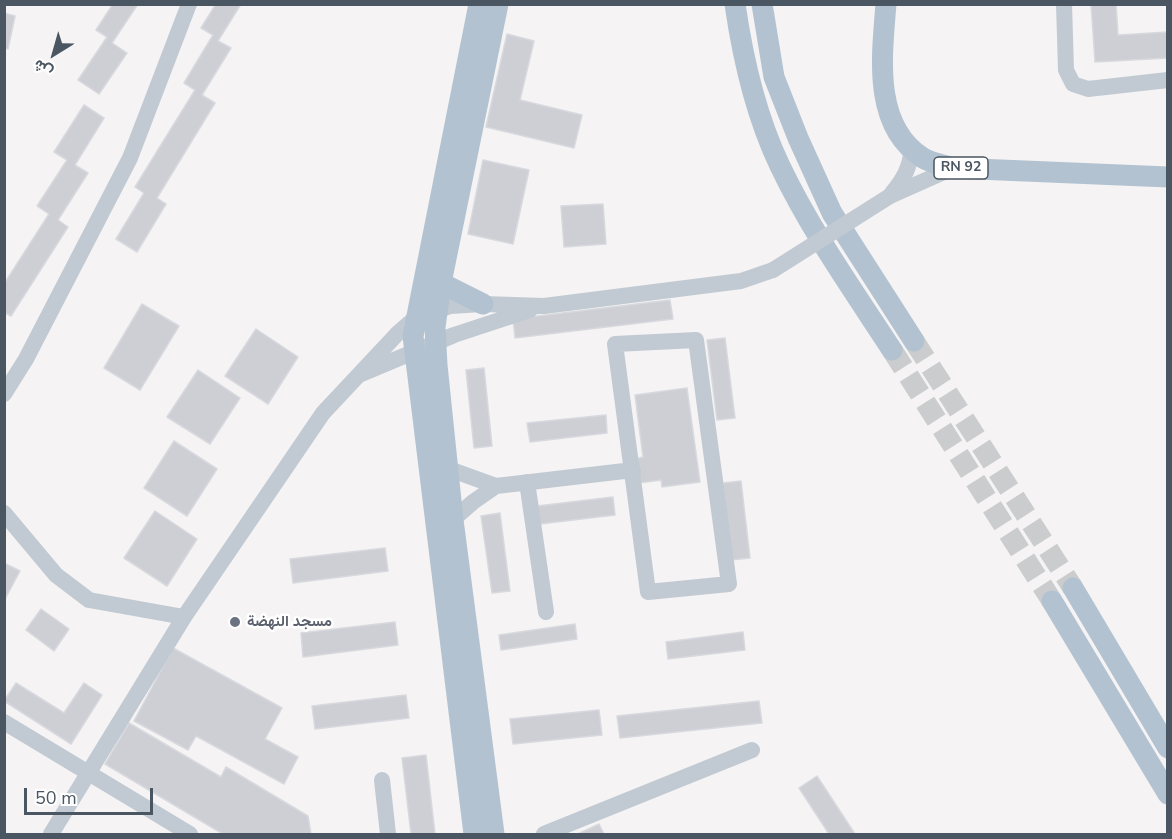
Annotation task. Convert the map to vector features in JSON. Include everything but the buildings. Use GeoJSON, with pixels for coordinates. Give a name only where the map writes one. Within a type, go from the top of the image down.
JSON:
{"type":"FeatureCollection","features":[{"type":"Feature","properties":{"kind":"main road"},"geometry":{"type":"LineString","coordinates":[[474,834],[439,467],[436,343],[437,309],[479,4]]}},
{"type":"Feature","properties":{"kind":"main road"},"geometry":{"type":"LineString","coordinates":[[439,467],[413,354],[414,319],[462,127],[498,4]]}},
{"type":"Feature","properties":{"kind":"main road"},"geometry":{"type":"LineString","coordinates":[[735,4],[741,47],[758,110],[780,165],[803,209],[891,350]]}},
{"type":"Feature","properties":{"kind":"main road"},"geometry":{"type":"LineString","coordinates":[[762,4],[774,77],[798,138],[832,213],[914,341]]}},
{"type":"Feature","properties":{"kind":"main road","name":"RN 92"},"geometry":{"type":"LineString","coordinates":[[886,4],[882,67],[887,107],[901,139],[923,158],[953,168],[1167,177]]}},
{"type":"Feature","properties":{"kind":"main road"},"geometry":{"type":"LineString","coordinates":[[441,284],[483,304]]}},
{"type":"Feature","properties":{"kind":"main road"},"geometry":{"type":"LineString","coordinates":[[445,524],[494,834]]}},
{"type":"Feature","properties":{"kind":"main road"},"geometry":{"type":"LineString","coordinates":[[1073,588],[1167,748]]}},
{"type":"Feature","properties":{"kind":"main road"},"geometry":{"type":"LineString","coordinates":[[1052,601],[1167,794]]}},
{"type":"Feature","properties":{"kind":"street"},"geometry":{"type":"LineString","coordinates":[[4,394],[26,359],[130,158],[189,4]]}},
{"type":"Feature","properties":{"kind":"street"},"geometry":{"type":"LineString","coordinates":[[1064,4],[1066,70],[1073,84],[1088,89],[1167,80]]}},
{"type":"Feature","properties":{"kind":"street"},"geometry":{"type":"LineString","coordinates":[[890,196],[903,180],[910,163],[912,148]]}},
{"type":"Feature","properties":{"kind":"street"},"geometry":{"type":"LineString","coordinates":[[51,834],[184,617],[323,413],[354,377],[414,319],[437,309],[483,304],[544,306],[741,281],[773,270],[890,196],[953,168]]}},
{"type":"Feature","properties":{"kind":"street"},"geometry":{"type":"LineString","coordinates":[[354,377],[436,343],[544,306]]}},
{"type":"Feature","properties":{"kind":"street"},"geometry":{"type":"LineString","coordinates":[[696,340],[729,584],[648,592],[633,470],[615,344],[696,340]]}},
{"type":"Feature","properties":{"kind":"street"},"geometry":{"type":"LineString","coordinates":[[439,467],[496,486],[633,470]]}},
{"type":"Feature","properties":{"kind":"street"},"geometry":{"type":"LineString","coordinates":[[528,482],[546,612]]}},
{"type":"Feature","properties":{"kind":"street"},"geometry":{"type":"LineString","coordinates":[[445,524],[496,486]]}},
{"type":"Feature","properties":{"kind":"street"},"geometry":{"type":"LineString","coordinates":[[4,513],[56,575],[88,600],[184,617]]}},
{"type":"Feature","properties":{"kind":"street"},"geometry":{"type":"LineString","coordinates":[[4,722],[190,834]]}},
{"type":"Feature","properties":{"kind":"street"},"geometry":{"type":"LineString","coordinates":[[544,834],[752,750]]}},
{"type":"Feature","properties":{"kind":"street"},"geometry":{"type":"LineString","coordinates":[[382,780],[388,834]]}},
{"type":"Feature","properties":{"kind":"tunnel"},"geometry":{"type":"LineString","coordinates":[[914,341],[1073,588]]}},
{"type":"Feature","properties":{"kind":"tunnel"},"geometry":{"type":"LineString","coordinates":[[892,350],[1052,601]]}},
{"type":"Feature","properties":{"kind":"place","name":"مسجد النهضة"},"geometry":{"type":"Point","coordinates":[235,622]}}]}
